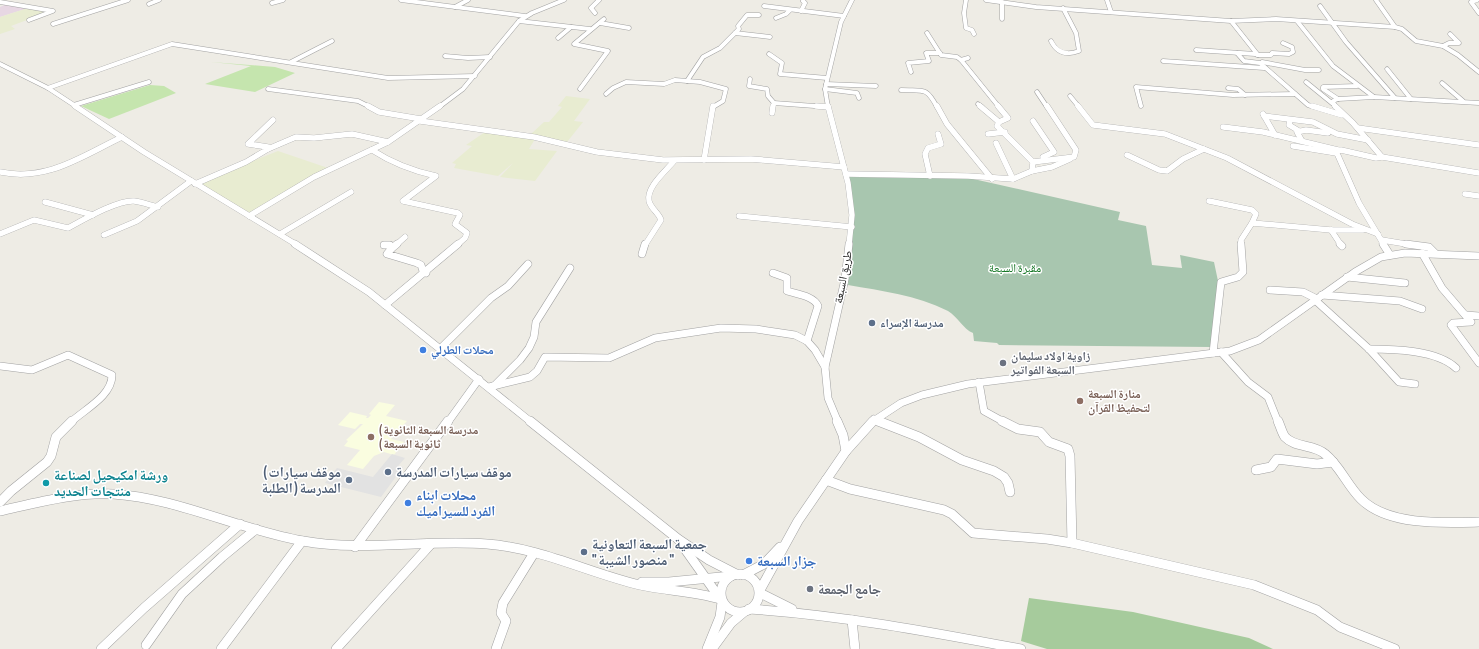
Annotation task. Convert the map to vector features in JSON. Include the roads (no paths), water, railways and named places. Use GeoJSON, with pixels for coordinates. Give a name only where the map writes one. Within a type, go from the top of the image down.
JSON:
{"type":"FeatureCollection","features":[{"type":"Feature","properties":{"kind":"street"},"geometry":{"type":"LineString","coordinates":[[53,24],[128,0]]}},
{"type":"Feature","properties":{"kind":"street"},"geometry":{"type":"LineString","coordinates":[[149,4],[159,0]]}},
{"type":"Feature","properties":{"kind":"street"},"geometry":{"type":"LineString","coordinates":[[272,4],[283,0]]}},
{"type":"Feature","properties":{"kind":"street"},"geometry":{"type":"LineString","coordinates":[[401,0],[525,16]]}},
{"type":"Feature","properties":{"kind":"street"},"geometry":{"type":"LineString","coordinates":[[454,7],[468,0]]}},
{"type":"Feature","properties":{"kind":"street"},"geometry":{"type":"LineString","coordinates":[[249,216],[314,177],[388,142],[463,89],[519,21],[525,16],[564,0]]}},
{"type":"Feature","properties":{"kind":"street"},"geometry":{"type":"LineString","coordinates":[[595,12],[591,8],[599,0]]}},
{"type":"Feature","properties":{"kind":"street","name":"طريق السبعة"},"geometry":{"type":"LineString","coordinates":[[846,451],[843,435],[828,398],[825,367],[830,339],[845,279],[852,228],[850,196],[846,174],[828,107],[826,84],[844,16],[852,0]]}},
{"type":"Feature","properties":{"kind":"street"},"geometry":{"type":"LineString","coordinates":[[966,0],[964,13],[966,28],[972,30],[974,34]]}},
{"type":"Feature","properties":{"kind":"street"},"geometry":{"type":"LineString","coordinates":[[986,0],[1063,8],[1231,21],[1269,19],[1396,27],[1402,29],[1416,41],[1443,46],[1477,68],[1479,72]]}},
{"type":"Feature","properties":{"kind":"street"},"geometry":{"type":"LineString","coordinates":[[1107,0],[1111,12]]}},
{"type":"Feature","properties":{"kind":"street"},"geometry":{"type":"LineString","coordinates":[[1376,0],[1384,13],[1396,27]]}},
{"type":"Feature","properties":{"kind":"street"},"geometry":{"type":"LineString","coordinates":[[1477,0],[1472,2],[1479,13]]}},
{"type":"Feature","properties":{"kind":"street"},"geometry":{"type":"LineString","coordinates":[[801,11],[805,3],[803,1]]}},
{"type":"Feature","properties":{"kind":"street"},"geometry":{"type":"LineString","coordinates":[[0,2],[52,11],[29,20]]}},
{"type":"Feature","properties":{"kind":"street"},"geometry":{"type":"LineString","coordinates":[[1002,2],[1002,19]]}},
{"type":"Feature","properties":{"kind":"street"},"geometry":{"type":"LineString","coordinates":[[79,11],[101,4],[113,5]]}},
{"type":"Feature","properties":{"kind":"street"},"geometry":{"type":"LineString","coordinates":[[764,6],[844,16]]}},
{"type":"Feature","properties":{"kind":"street"},"geometry":{"type":"LineString","coordinates":[[1320,6],[1332,24],[1374,76],[1395,98]]}},
{"type":"Feature","properties":{"kind":"street"},"geometry":{"type":"LineString","coordinates":[[1051,41],[1058,52],[1075,53],[1079,51],[1076,33],[1063,8]]}},
{"type":"Feature","properties":{"kind":"street"},"geometry":{"type":"LineString","coordinates":[[776,18],[786,14],[790,10]]}},
{"type":"Feature","properties":{"kind":"street"},"geometry":{"type":"LineString","coordinates":[[687,81],[703,57],[720,48],[735,33],[739,28],[738,26],[748,15],[759,15]]}},
{"type":"Feature","properties":{"kind":"street"},"geometry":{"type":"LineString","coordinates":[[580,90],[608,51],[574,44],[590,29],[604,19]]}},
{"type":"Feature","properties":{"kind":"street"},"geometry":{"type":"LineString","coordinates":[[519,21],[590,29]]}},
{"type":"Feature","properties":{"kind":"street"},"geometry":{"type":"LineString","coordinates":[[1231,21],[1256,54],[1262,59],[1261,63],[1264,68],[1308,106],[1344,116]]}},
{"type":"Feature","properties":{"kind":"street"},"geometry":{"type":"LineString","coordinates":[[1297,21],[1333,66],[1357,86],[1374,97]]}},
{"type":"Feature","properties":{"kind":"street"},"geometry":{"type":"LineString","coordinates":[[600,23],[629,28]]}},
{"type":"Feature","properties":{"kind":"street"},"geometry":{"type":"LineString","coordinates":[[558,38],[571,27]]}},
{"type":"Feature","properties":{"kind":"street"},"geometry":{"type":"LineString","coordinates":[[735,33],[770,37]]}},
{"type":"Feature","properties":{"kind":"street"},"geometry":{"type":"LineString","coordinates":[[927,33],[944,56],[957,57],[961,60],[1008,118],[1000,122],[997,126],[1005,132],[1032,161],[1032,171]]}},
{"type":"Feature","properties":{"kind":"street"},"geometry":{"type":"LineString","coordinates":[[1443,46],[1449,43],[1459,43],[1450,34]]}},
{"type":"Feature","properties":{"kind":"street"},"geometry":{"type":"LineString","coordinates":[[291,62],[332,40]]}},
{"type":"Feature","properties":{"kind":"street"},"geometry":{"type":"LineString","coordinates":[[1196,50],[1271,55],[1272,53],[1289,54],[1293,52],[1292,47],[1283,43]]}},
{"type":"Feature","properties":{"kind":"street"},"geometry":{"type":"LineString","coordinates":[[48,88],[172,44],[388,78],[475,76]]}},
{"type":"Feature","properties":{"kind":"street"},"geometry":{"type":"LineString","coordinates":[[911,72],[908,63],[929,61],[926,53],[940,52]]}},
{"type":"Feature","properties":{"kind":"street"},"geometry":{"type":"LineString","coordinates":[[1237,53],[1244,61],[1319,71],[1315,66]]}},
{"type":"Feature","properties":{"kind":"street"},"geometry":{"type":"LineString","coordinates":[[769,54],[771,58],[782,63],[780,74],[826,84],[857,93],[859,98]]}},
{"type":"Feature","properties":{"kind":"street"},"geometry":{"type":"LineString","coordinates":[[445,56],[470,57],[476,59],[490,57]]}},
{"type":"Feature","properties":{"kind":"street"},"geometry":{"type":"LineString","coordinates":[[961,60],[968,58]]}},
{"type":"Feature","properties":{"kind":"street"},"geometry":{"type":"LineString","coordinates":[[1162,61],[1264,68]]}},
{"type":"Feature","properties":{"kind":"street"},"geometry":{"type":"LineString","coordinates":[[0,64],[48,88],[193,182],[316,256],[385,305],[478,379],[492,386],[678,539],[709,560],[739,575],[754,580],[760,591],[797,612]]}},
{"type":"Feature","properties":{"kind":"street"},"geometry":{"type":"LineString","coordinates":[[1387,69],[1411,99]]}},
{"type":"Feature","properties":{"kind":"street"},"geometry":{"type":"LineString","coordinates":[[750,79],[749,86],[767,89],[768,96],[774,102],[828,107]]}},
{"type":"Feature","properties":{"kind":"street"},"geometry":{"type":"LineString","coordinates":[[606,94],[614,87],[630,81],[664,84],[674,80],[687,81],[726,89],[723,101],[713,106],[705,146],[704,160]]}},
{"type":"Feature","properties":{"kind":"street"},"geometry":{"type":"LineString","coordinates":[[74,105],[149,82]]}},
{"type":"Feature","properties":{"kind":"street"},"geometry":{"type":"LineString","coordinates":[[1306,82],[1310,86],[1320,89],[1338,99]]}},
{"type":"Feature","properties":{"kind":"street"},"geometry":{"type":"LineString","coordinates":[[1442,83],[1463,101]]}},
{"type":"Feature","properties":{"kind":"street"},"geometry":{"type":"LineString","coordinates":[[826,84],[876,86]]}},
{"type":"Feature","properties":{"kind":"street"},"geometry":{"type":"LineString","coordinates":[[1320,89],[1326,86],[1357,86]]}},
{"type":"Feature","properties":{"kind":"street"},"geometry":{"type":"LineString","coordinates":[[1141,106],[1136,88],[1184,92],[1295,94]]}},
{"type":"Feature","properties":{"kind":"street"},"geometry":{"type":"LineString","coordinates":[[1228,88],[1238,89],[1245,94]]}},
{"type":"Feature","properties":{"kind":"street"},"geometry":{"type":"LineString","coordinates":[[268,89],[354,100],[379,112],[420,120],[552,140],[597,152],[674,161],[751,159],[844,167]]}},
{"type":"Feature","properties":{"kind":"street"},"geometry":{"type":"LineString","coordinates":[[1320,89],[1344,116],[1358,128],[1382,157]]}},
{"type":"Feature","properties":{"kind":"street"},"geometry":{"type":"LineString","coordinates":[[901,90],[926,91],[930,94],[951,130],[964,142],[992,179]]}},
{"type":"Feature","properties":{"kind":"street"},"geometry":{"type":"LineString","coordinates":[[846,174],[972,176],[992,179],[1013,179],[1026,175],[1032,171],[1063,163],[1075,156],[1076,150],[1037,92]]}},
{"type":"Feature","properties":{"kind":"street"},"geometry":{"type":"LineString","coordinates":[[1070,96],[1096,126],[1152,131],[1165,134],[1240,164],[1266,180],[1365,230],[1378,234]]}},
{"type":"Feature","properties":{"kind":"street"},"geometry":{"type":"LineString","coordinates":[[1333,104],[1333,101],[1338,99],[1374,97],[1479,103]]}},
{"type":"Feature","properties":{"kind":"street"},"geometry":{"type":"LineString","coordinates":[[772,113],[774,102]]}},
{"type":"Feature","properties":{"kind":"street"},"geometry":{"type":"LineString","coordinates":[[978,104],[1000,122]]}},
{"type":"Feature","properties":{"kind":"street"},"geometry":{"type":"LineString","coordinates":[[1275,135],[1263,115],[1290,120],[1313,122],[1337,134]]}},
{"type":"Feature","properties":{"kind":"street"},"geometry":{"type":"LineString","coordinates":[[268,149],[268,147],[248,144],[273,120]]}},
{"type":"Feature","properties":{"kind":"street"},"geometry":{"type":"LineString","coordinates":[[1290,120],[1289,125],[1299,131],[1306,130],[1337,134],[1368,140]]}},
{"type":"Feature","properties":{"kind":"street"},"geometry":{"type":"LineString","coordinates":[[1032,161],[1049,156],[1054,152],[1033,121]]}},
{"type":"Feature","properties":{"kind":"street"},"geometry":{"type":"LineString","coordinates":[[1224,127],[1275,135],[1331,147],[1337,152],[1359,203],[1390,255]]}},
{"type":"Feature","properties":{"kind":"street"},"geometry":{"type":"LineString","coordinates":[[1358,128],[1479,145]]}},
{"type":"Feature","properties":{"kind":"street"},"geometry":{"type":"LineString","coordinates":[[1299,131],[1297,132],[1302,141]]}},
{"type":"Feature","properties":{"kind":"street"},"geometry":{"type":"LineString","coordinates":[[988,134],[1005,132]]}},
{"type":"Feature","properties":{"kind":"street"},"geometry":{"type":"LineString","coordinates":[[104,235],[137,221],[193,182],[246,162],[268,149],[296,137],[314,138],[352,134],[388,142]]}},
{"type":"Feature","properties":{"kind":"street"},"geometry":{"type":"LineString","coordinates":[[930,176],[925,154],[928,148],[941,144],[938,134]]}},
{"type":"Feature","properties":{"kind":"street"},"geometry":{"type":"LineString","coordinates":[[0,177],[9,175],[28,175],[52,170],[122,137]]}},
{"type":"Feature","properties":{"kind":"street"},"geometry":{"type":"LineString","coordinates":[[996,143],[1013,179]]}},
{"type":"Feature","properties":{"kind":"street"},"geometry":{"type":"LineString","coordinates":[[1293,146],[1376,158],[1382,157],[1476,172],[1479,177]]}},
{"type":"Feature","properties":{"kind":"street"},"geometry":{"type":"LineString","coordinates":[[1127,155],[1159,170],[1167,171],[1183,160],[1204,149]]}},
{"type":"Feature","properties":{"kind":"street"},"geometry":{"type":"LineString","coordinates":[[372,150],[386,159],[402,164],[410,170],[436,176],[404,198],[404,202],[446,209],[460,215],[454,224],[466,231],[467,236],[426,273],[385,305]]}},
{"type":"Feature","properties":{"kind":"street"},"geometry":{"type":"LineString","coordinates":[[1032,161],[1071,157]]}},
{"type":"Feature","properties":{"kind":"street"},"geometry":{"type":"LineString","coordinates":[[642,254],[646,242],[654,233],[661,220],[649,201],[649,196],[660,176],[674,161]]}},
{"type":"Feature","properties":{"kind":"street"},"geometry":{"type":"LineString","coordinates":[[0,172],[9,175]]}},
{"type":"Feature","properties":{"kind":"street"},"geometry":{"type":"LineString","coordinates":[[280,234],[351,192]]}},
{"type":"Feature","properties":{"kind":"street"},"geometry":{"type":"LineString","coordinates":[[1464,194],[1479,196]]}},
{"type":"Feature","properties":{"kind":"street"},"geometry":{"type":"LineString","coordinates":[[0,234],[34,220],[68,228],[102,210],[131,201],[158,207]]}},
{"type":"Feature","properties":{"kind":"street"},"geometry":{"type":"LineString","coordinates":[[1209,201],[1255,212],[1256,214],[1255,220],[1241,240],[1243,272],[1236,278],[1221,282],[1217,353]]}},
{"type":"Feature","properties":{"kind":"street"},"geometry":{"type":"LineString","coordinates":[[45,202],[93,215]]}},
{"type":"Feature","properties":{"kind":"street"},"geometry":{"type":"LineString","coordinates":[[739,216],[852,228]]}},
{"type":"Feature","properties":{"kind":"street"},"geometry":{"type":"LineString","coordinates":[[1252,223],[1331,230],[1365,230]]}},
{"type":"Feature","properties":{"kind":"street"},"geometry":{"type":"LineString","coordinates":[[1331,230],[1342,246]]}},
{"type":"Feature","properties":{"kind":"street"},"geometry":{"type":"LineString","coordinates":[[405,237],[387,254],[417,263],[421,265],[423,271],[426,273]]}},
{"type":"Feature","properties":{"kind":"street"},"geometry":{"type":"LineString","coordinates":[[1382,240],[1429,247],[1435,253]]}},
{"type":"Feature","properties":{"kind":"street"},"geometry":{"type":"LineString","coordinates":[[384,245],[390,246],[391,249]]}},
{"type":"Feature","properties":{"kind":"street"},"geometry":{"type":"LineString","coordinates":[[1422,253],[1442,288],[1466,315],[1471,324],[1453,322],[1451,325],[1479,363]]}},
{"type":"Feature","properties":{"kind":"street"},"geometry":{"type":"LineString","coordinates":[[712,649],[731,623],[759,601],[760,591],[786,540],[846,451],[874,419],[901,403],[939,390],[979,382],[1217,353],[1238,349],[1259,340],[1347,277],[1382,257],[1422,253],[1479,256]]}},
{"type":"Feature","properties":{"kind":"street"},"geometry":{"type":"LineString","coordinates":[[440,349],[491,298],[508,286],[528,264]]}},
{"type":"Feature","properties":{"kind":"street"},"geometry":{"type":"LineString","coordinates":[[492,386],[520,360],[529,348],[534,337],[536,322],[570,268]]}},
{"type":"Feature","properties":{"kind":"street"},"geometry":{"type":"LineString","coordinates":[[773,273],[786,278],[787,292],[809,298],[817,303],[818,306],[807,341]]}},
{"type":"Feature","properties":{"kind":"street"},"geometry":{"type":"LineString","coordinates":[[1347,277],[1405,283]]}},
{"type":"Feature","properties":{"kind":"street"},"geometry":{"type":"LineString","coordinates":[[1270,290],[1303,292],[1318,298],[1369,298],[1403,302],[1422,309]]}},
{"type":"Feature","properties":{"kind":"street"},"geometry":{"type":"LineString","coordinates":[[1318,298],[1369,349],[1399,382],[1415,384]]}},
{"type":"Feature","properties":{"kind":"street"},"geometry":{"type":"LineString","coordinates":[[1466,315],[1479,316]]}},
{"type":"Feature","properties":{"kind":"street"},"geometry":{"type":"LineString","coordinates":[[492,386],[530,377],[537,371],[545,357],[609,358],[646,341],[721,328],[756,329],[795,335],[807,341],[815,350],[825,367]]}},
{"type":"Feature","properties":{"kind":"street"},"geometry":{"type":"LineString","coordinates":[[1369,349],[1395,350],[1420,354],[1449,362],[1456,368]]}},
{"type":"Feature","properties":{"kind":"street"},"geometry":{"type":"LineString","coordinates":[[1217,353],[1248,382],[1268,397],[1285,438],[1289,441],[1323,451],[1363,502],[1385,513],[1408,521],[1438,523],[1479,522]]}},
{"type":"Feature","properties":{"kind":"street"},"geometry":{"type":"LineString","coordinates":[[0,366],[32,370],[68,356],[106,371],[112,375],[113,379],[107,391],[81,413],[57,437],[54,443],[52,456],[46,463],[8,491],[0,502]]}},
{"type":"Feature","properties":{"kind":"street"},"geometry":{"type":"LineString","coordinates":[[355,547],[478,379]]}},
{"type":"Feature","properties":{"kind":"street"},"geometry":{"type":"LineString","coordinates":[[979,382],[984,411],[1018,429],[1043,434],[1049,442],[1068,449],[1070,456],[1072,544]]}},
{"type":"Feature","properties":{"kind":"street"},"geometry":{"type":"LineString","coordinates":[[874,419],[919,436],[962,460],[994,471],[1004,477],[1008,483],[1010,492]]}},
{"type":"Feature","properties":{"kind":"street"},"geometry":{"type":"LineString","coordinates":[[1256,470],[1271,467],[1277,459],[1317,464],[1333,462]]}},
{"type":"Feature","properties":{"kind":"street"},"geometry":{"type":"LineString","coordinates":[[826,480],[850,489],[944,510],[954,515],[966,529],[973,532],[1047,539],[1254,585],[1317,610],[1340,627],[1395,649]]}},
{"type":"Feature","properties":{"kind":"street"},"geometry":{"type":"LineString","coordinates":[[0,512],[50,500],[86,495],[112,494],[145,498],[302,541],[355,547],[431,544],[488,544],[534,553],[631,583],[656,588],[696,592],[721,599]]}},
{"type":"Feature","properties":{"kind":"street"},"geometry":{"type":"LineString","coordinates":[[101,649],[144,608],[240,524]]}},
{"type":"Feature","properties":{"kind":"street"},"geometry":{"type":"LineString","coordinates":[[146,645],[182,594],[256,528]]}},
{"type":"Feature","properties":{"kind":"street"},"geometry":{"type":"LineString","coordinates":[[678,539],[721,599],[732,610],[797,612],[958,636],[1021,649]]}},
{"type":"Feature","properties":{"kind":"street"},"geometry":{"type":"LineString","coordinates":[[707,649],[720,617],[720,590],[723,583],[728,578],[758,569],[786,540]]}},
{"type":"Feature","properties":{"kind":"street"},"geometry":{"type":"LineString","coordinates":[[221,649],[268,584],[302,541]]}},
{"type":"Feature","properties":{"kind":"street"},"geometry":{"type":"LineString","coordinates":[[336,649],[431,544]]}},
{"type":"Feature","properties":{"kind":"street"},"geometry":{"type":"LineString","coordinates":[[496,649],[506,621],[501,613],[503,603],[534,553]]}},
{"type":"Feature","properties":{"kind":"street"},"geometry":{"type":"LineString","coordinates":[[631,583],[669,582],[739,575]]}},
{"type":"Feature","properties":{"kind":"street"},"geometry":{"type":"LineString","coordinates":[[852,620],[854,649]]}},
{"type":"Feature","properties":{"kind":"place","name":"مدرسة الإسراء"},"geometry":{"type":"Point","coordinates":[872,323]}},
{"type":"Feature","properties":{"kind":"place","name":"محلات الطرلي"},"geometry":{"type":"Point","coordinates":[423,350]}},
{"type":"Feature","properties":{"kind":"place","name":"زاوية اولاد سليمان السبعة الفواتير"},"geometry":{"type":"Point","coordinates":[1003,363]}},
{"type":"Feature","properties":{"kind":"place","name":"منارة السبعة لتحفيظ القرآن"},"geometry":{"type":"Point","coordinates":[1080,401]}},
{"type":"Feature","properties":{"kind":"place","name":"( مدرسة السبعة الثانوية ( ثانوية السبعة"},"geometry":{"type":"Point","coordinates":[371,437]}},
{"type":"Feature","properties":{"kind":"place","name":"موقف سيارات المدرسة"},"geometry":{"type":"Point","coordinates":[388,472]}},
{"type":"Feature","properties":{"kind":"place","name":"( موقف سيارات المدرسة ( الطلبة"},"geometry":{"type":"Point","coordinates":[349,480]}},
{"type":"Feature","properties":{"kind":"place","name":"ورشة امكيحيل لصناعة منتجات الحديد"},"geometry":{"type":"Point","coordinates":[46,483]}},
{"type":"Feature","properties":{"kind":"place","name":"محلات ابناء الفرد للسيراميك"},"geometry":{"type":"Point","coordinates":[408,503]}},
{"type":"Feature","properties":{"kind":"place","name":"جمعية السبعة التعاونية \" منصور الشيبة \""},"geometry":{"type":"Point","coordinates":[584,552]}},
{"type":"Feature","properties":{"kind":"place","name":"جزار السبعة"},"geometry":{"type":"Point","coordinates":[749,561]}},
{"type":"Feature","properties":{"kind":"place","name":"جامع الجمعة"},"geometry":{"type":"Point","coordinates":[810,589]}},
{"type":"Feature","properties":{"kind":"park label","name":"مقبرة السبعة"},"geometry":{"type":"Point","coordinates":[1015,268]}}]}
